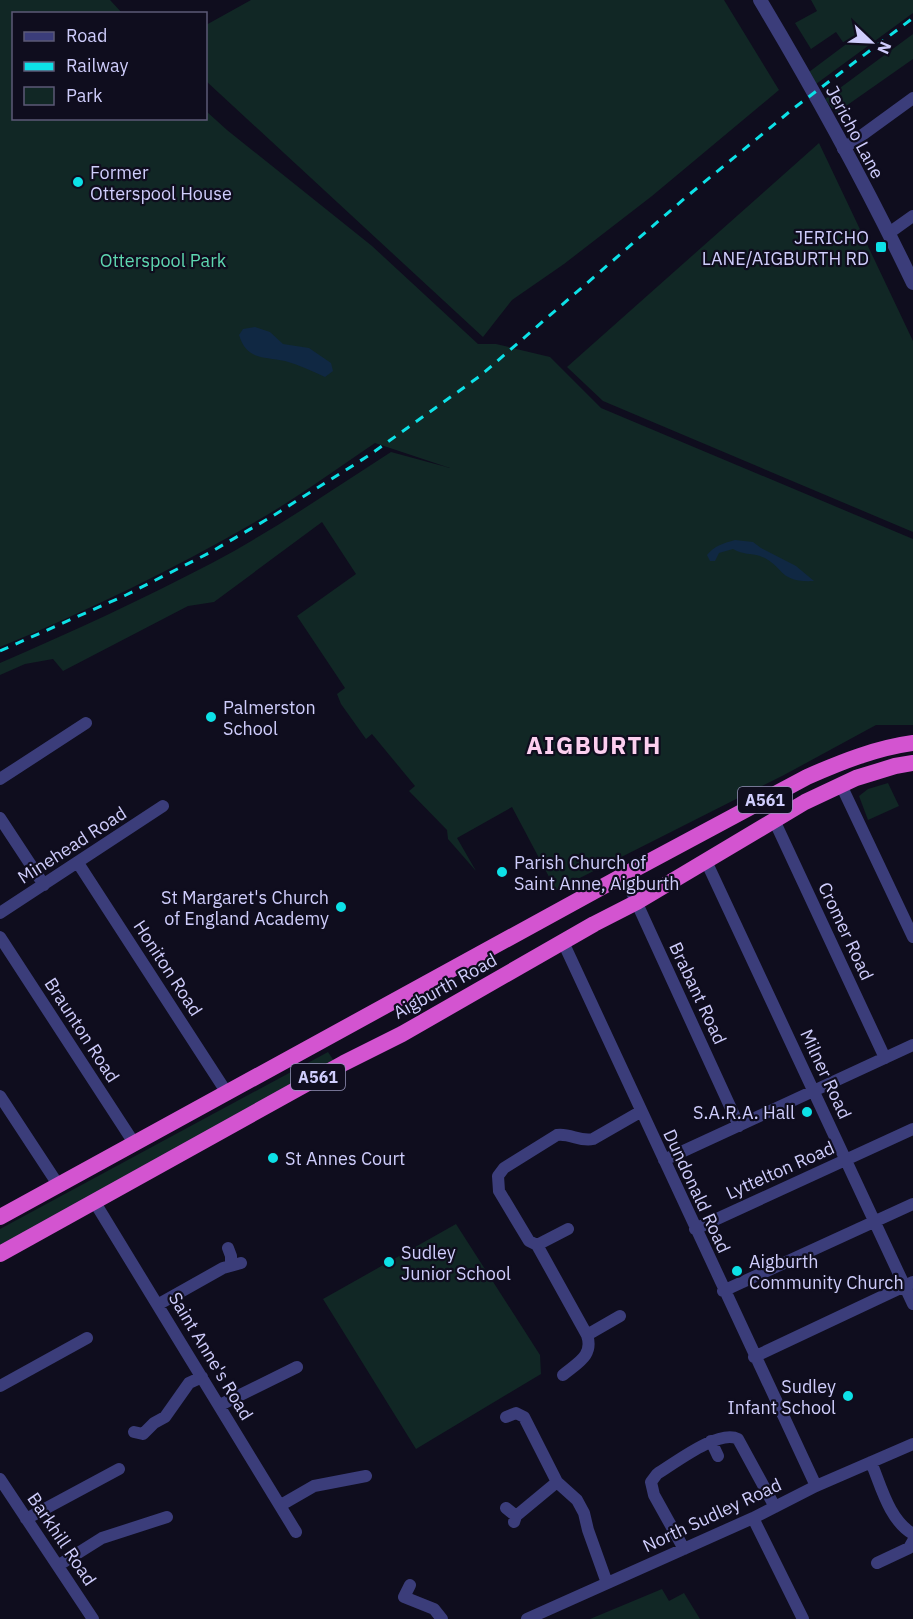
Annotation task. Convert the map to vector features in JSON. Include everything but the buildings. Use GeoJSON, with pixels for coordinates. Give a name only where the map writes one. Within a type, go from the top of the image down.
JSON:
{"type":"FeatureCollection","features":[{"type":"Feature","properties":{"kind":"highway","name":"Aigburth Road"},"geometry":{"type":"LineString","coordinates":[[0,1217],[624,874],[807,777],[850,760],[913,743]]}},
{"type":"Feature","properties":{"kind":"highway","name":"Aigburth Road"},"geometry":{"type":"LineString","coordinates":[[0,1254],[344,1063],[402,1034],[594,924],[637,902],[805,802],[856,778],[913,762]]}},
{"type":"Feature","properties":{"kind":"street","name":"Jericho Lane"},"geometry":{"type":"LineString","coordinates":[[760,0],[889,232],[913,283]]}},
{"type":"Feature","properties":{"kind":"street"},"geometry":{"type":"LineString","coordinates":[[843,149],[913,98]]}},
{"type":"Feature","properties":{"kind":"street"},"geometry":{"type":"LineString","coordinates":[[889,232],[913,216]]}},
{"type":"Feature","properties":{"kind":"street"},"geometry":{"type":"LineString","coordinates":[[0,779],[86,723]]}},
{"type":"Feature","properties":{"kind":"street"},"geometry":{"type":"LineString","coordinates":[[842,785],[913,937]]}},
{"type":"Feature","properties":{"kind":"street","name":"Minehead Road"},"geometry":{"type":"LineString","coordinates":[[0,913],[164,806]]}},
{"type":"Feature","properties":{"kind":"street"},"geometry":{"type":"LineString","coordinates":[[0,818],[44,885]]}},
{"type":"Feature","properties":{"kind":"street","name":"Cromer Road"},"geometry":{"type":"LineString","coordinates":[[774,820],[885,1058]]}},
{"type":"Feature","properties":{"kind":"street","name":"Milner Road"},"geometry":{"type":"LineString","coordinates":[[706,861],[875,1221],[909,1284],[913,1304]]}},
{"type":"Feature","properties":{"kind":"street","name":"Honiton Road"},"geometry":{"type":"LineString","coordinates":[[78,863],[227,1093]]}},
{"type":"Feature","properties":{"kind":"street","name":"Brabant Road"},"geometry":{"type":"LineString","coordinates":[[624,874],[739,1126]]}},
{"type":"Feature","properties":{"kind":"street","name":"Braunton Road"},"geometry":{"type":"LineString","coordinates":[[0,937],[135,1143]]}},
{"type":"Feature","properties":{"kind":"street","name":"Dundonald Road"},"geometry":{"type":"LineString","coordinates":[[563,942],[723,1291],[816,1486]]}},
{"type":"Feature","properties":{"kind":"street"},"geometry":{"type":"LineString","coordinates":[[664,1160],[913,1045]]}},
{"type":"Feature","properties":{"kind":"street"},"geometry":{"type":"LineString","coordinates":[[0,1096],[58,1186]]}},
{"type":"Feature","properties":{"kind":"street"},"geometry":{"type":"LineString","coordinates":[[562,1375],[588,1352],[590,1344],[537,1245],[529,1240],[499,1191],[498,1176],[504,1168],[557,1135],[564,1134],[587,1141],[640,1112]]}},
{"type":"Feature","properties":{"kind":"street","name":"Lyttelton Road"},"geometry":{"type":"LineString","coordinates":[[695,1229],[913,1129]]}},
{"type":"Feature","properties":{"kind":"street","name":"Saint Anne's Road"},"geometry":{"type":"LineString","coordinates":[[94,1200],[296,1532]]}},
{"type":"Feature","properties":{"kind":"street"},"geometry":{"type":"LineString","coordinates":[[723,1291],[913,1204]]}},
{"type":"Feature","properties":{"kind":"street"},"geometry":{"type":"LineString","coordinates":[[537,1245],[568,1229]]}},
{"type":"Feature","properties":{"kind":"street"},"geometry":{"type":"LineString","coordinates":[[159,1304],[223,1268],[236,1264],[228,1248]]}},
{"type":"Feature","properties":{"kind":"street"},"geometry":{"type":"LineString","coordinates":[[754,1357],[909,1284]]}},
{"type":"Feature","properties":{"kind":"street"},"geometry":{"type":"LineString","coordinates":[[587,1335],[620,1316]]}},
{"type":"Feature","properties":{"kind":"street"},"geometry":{"type":"LineString","coordinates":[[0,1386],[87,1338]]}},
{"type":"Feature","properties":{"kind":"street"},"geometry":{"type":"LineString","coordinates":[[220,1405],[297,1367]]}},
{"type":"Feature","properties":{"kind":"street"},"geometry":{"type":"LineString","coordinates":[[134,1432],[142,1434],[165,1417],[189,1383],[202,1377]]}},
{"type":"Feature","properties":{"kind":"street"},"geometry":{"type":"LineString","coordinates":[[506,1417],[516,1413],[524,1417],[557,1482],[577,1500],[584,1513],[607,1583]]}},
{"type":"Feature","properties":{"kind":"street"},"geometry":{"type":"LineString","coordinates":[[684,1549],[654,1495],[651,1482],[657,1474],[711,1441],[727,1436],[738,1439],[775,1507]]}},
{"type":"Feature","properties":{"kind":"street"},"geometry":{"type":"LineString","coordinates":[[711,1441],[718,1456]]}},
{"type":"Feature","properties":{"kind":"street","name":"North Sudley Road"},"geometry":{"type":"LineString","coordinates":[[527,1619],[753,1518],[816,1486],[913,1444]]}},
{"type":"Feature","properties":{"kind":"street"},"geometry":{"type":"LineString","coordinates":[[871,1462],[896,1519],[903,1528],[913,1534]]}},
{"type":"Feature","properties":{"kind":"street"},"geometry":{"type":"LineString","coordinates":[[26,1519],[119,1468]]}},
{"type":"Feature","properties":{"kind":"street"},"geometry":{"type":"LineString","coordinates":[[281,1505],[314,1486],[366,1476]]}},
{"type":"Feature","properties":{"kind":"street","name":"Barkhill Road"},"geometry":{"type":"LineString","coordinates":[[0,1479],[93,1619]]}},
{"type":"Feature","properties":{"kind":"street"},"geometry":{"type":"LineString","coordinates":[[512,1516],[557,1482]]}},
{"type":"Feature","properties":{"kind":"street"},"geometry":{"type":"LineString","coordinates":[[58,1564],[102,1538],[167,1517]]}},
{"type":"Feature","properties":{"kind":"street"},"geometry":{"type":"LineString","coordinates":[[753,1518],[803,1619]]}},
{"type":"Feature","properties":{"kind":"street"},"geometry":{"type":"LineString","coordinates":[[877,1563],[909,1548],[913,1540]]}},
{"type":"Feature","properties":{"kind":"street"},"geometry":{"type":"LineString","coordinates":[[410,1585],[404,1597],[434,1610],[442,1619]]}},
{"type":"Feature","properties":{"kind":"green space","name":"Otterspool Park"},"geometry":{"type":"Polygon","coordinates":[[[0,0],[110,0],[121,12],[12,12],[12,120],[207,120],[207,112],[372,246],[478,344],[496,344],[550,357],[601,408],[913,539],[913,725],[876,725],[784,775],[556,890],[512,807],[457,838],[476,871],[448,839],[447,830],[409,791],[415,786],[372,734],[366,739],[341,704],[337,694],[345,688],[297,616],[356,574],[322,522],[214,602],[188,606],[63,671],[53,659],[25,664],[0,675],[0,663],[107,615],[212,563],[280,523],[391,452],[450,468],[375,443],[281,507],[169,569],[102,602],[0,647],[0,0]]]}},
{"type":"Feature","properties":{"kind":"green space"},"geometry":{"type":"Polygon","coordinates":[[[251,0],[724,0],[779,90],[652,196],[564,264],[512,300],[483,337],[207,82],[207,24],[251,0]]]}},
{"type":"Feature","properties":{"kind":"green space"},"geometry":{"type":"Polygon","coordinates":[[[811,0],[913,0],[913,13],[816,84],[809,72],[845,45],[836,32],[811,49],[795,23],[817,11],[811,0]]]}},
{"type":"Feature","properties":{"kind":"green space"},"geometry":{"type":"Polygon","coordinates":[[[913,34],[913,59],[836,113],[825,99],[913,34]]]}},
{"type":"Feature","properties":{"kind":"green space"},"geometry":{"type":"Polygon","coordinates":[[[819,143],[913,341],[913,532],[603,401],[567,367],[819,143]]]}},
{"type":"Feature","properties":{"kind":"green space"},"geometry":{"type":"Polygon","coordinates":[[[888,783],[899,806],[868,820],[859,796],[868,789],[888,783]]]}},
{"type":"Feature","properties":{"kind":"green space"},"geometry":{"type":"Polygon","coordinates":[[[328,1052],[336,1064],[0,1246],[0,1229],[328,1052]]]}},
{"type":"Feature","properties":{"kind":"green space"},"geometry":{"type":"Polygon","coordinates":[[[456,1224],[540,1355],[541,1374],[416,1449],[323,1299],[456,1224]]]}},
{"type":"Feature","properties":{"kind":"green space"},"geometry":{"type":"Polygon","coordinates":[[[662,1589],[669,1601],[684,1593],[700,1619],[590,1619],[662,1589]]]}},
{"type":"Feature","properties":{"kind":"water"},"geometry":{"type":"Polygon","coordinates":[[[255,327],[270,332],[283,344],[309,348],[331,363],[333,371],[325,377],[290,363],[257,356],[247,349],[239,335],[243,329],[255,327]]]}},
{"type":"Feature","properties":{"kind":"water"},"geometry":{"type":"Polygon","coordinates":[[[735,540],[753,542],[796,566],[814,581],[787,577],[768,560],[733,549],[719,553],[715,561],[710,561],[707,555],[713,549],[735,540]]]}},
{"type":"Feature","properties":{"kind":"railway"},"geometry":{"type":"LineString","coordinates":[[0,651],[126,595],[209,553],[368,456],[480,376],[685,198],[794,108],[913,18]]}},
{"type":"Feature","properties":{"kind":"place","name":"Former Otterspool House"},"geometry":{"type":"Point","coordinates":[78,182]}},
{"type":"Feature","properties":{"kind":"place","name":"JERICHO LANE/AIGBURTH RD"},"geometry":{"type":"Point","coordinates":[881,247]}},
{"type":"Feature","properties":{"kind":"place","name":"Palmerston School"},"geometry":{"type":"Point","coordinates":[211,717]}},
{"type":"Feature","properties":{"kind":"place","name":"Parish Church of Saint Anne, Aigburth"},"geometry":{"type":"Point","coordinates":[502,872]}},
{"type":"Feature","properties":{"kind":"place","name":"St Margaret's Church of England Academy"},"geometry":{"type":"Point","coordinates":[341,907]}},
{"type":"Feature","properties":{"kind":"place","name":"S.A.R.A. Hall"},"geometry":{"type":"Point","coordinates":[807,1112]}},
{"type":"Feature","properties":{"kind":"place","name":"St Annes Court"},"geometry":{"type":"Point","coordinates":[273,1158]}},
{"type":"Feature","properties":{"kind":"place","name":"Sudley Junior School"},"geometry":{"type":"Point","coordinates":[389,1262]}},
{"type":"Feature","properties":{"kind":"place","name":"Aigburth Community Church"},"geometry":{"type":"Point","coordinates":[737,1271]}},
{"type":"Feature","properties":{"kind":"place","name":"Sudley Infant School"},"geometry":{"type":"Point","coordinates":[848,1396]}},
{"type":"Feature","properties":{"kind":"district","name":"AIGBURTH"},"geometry":{"type":"Point","coordinates":[594,745]}}]}
